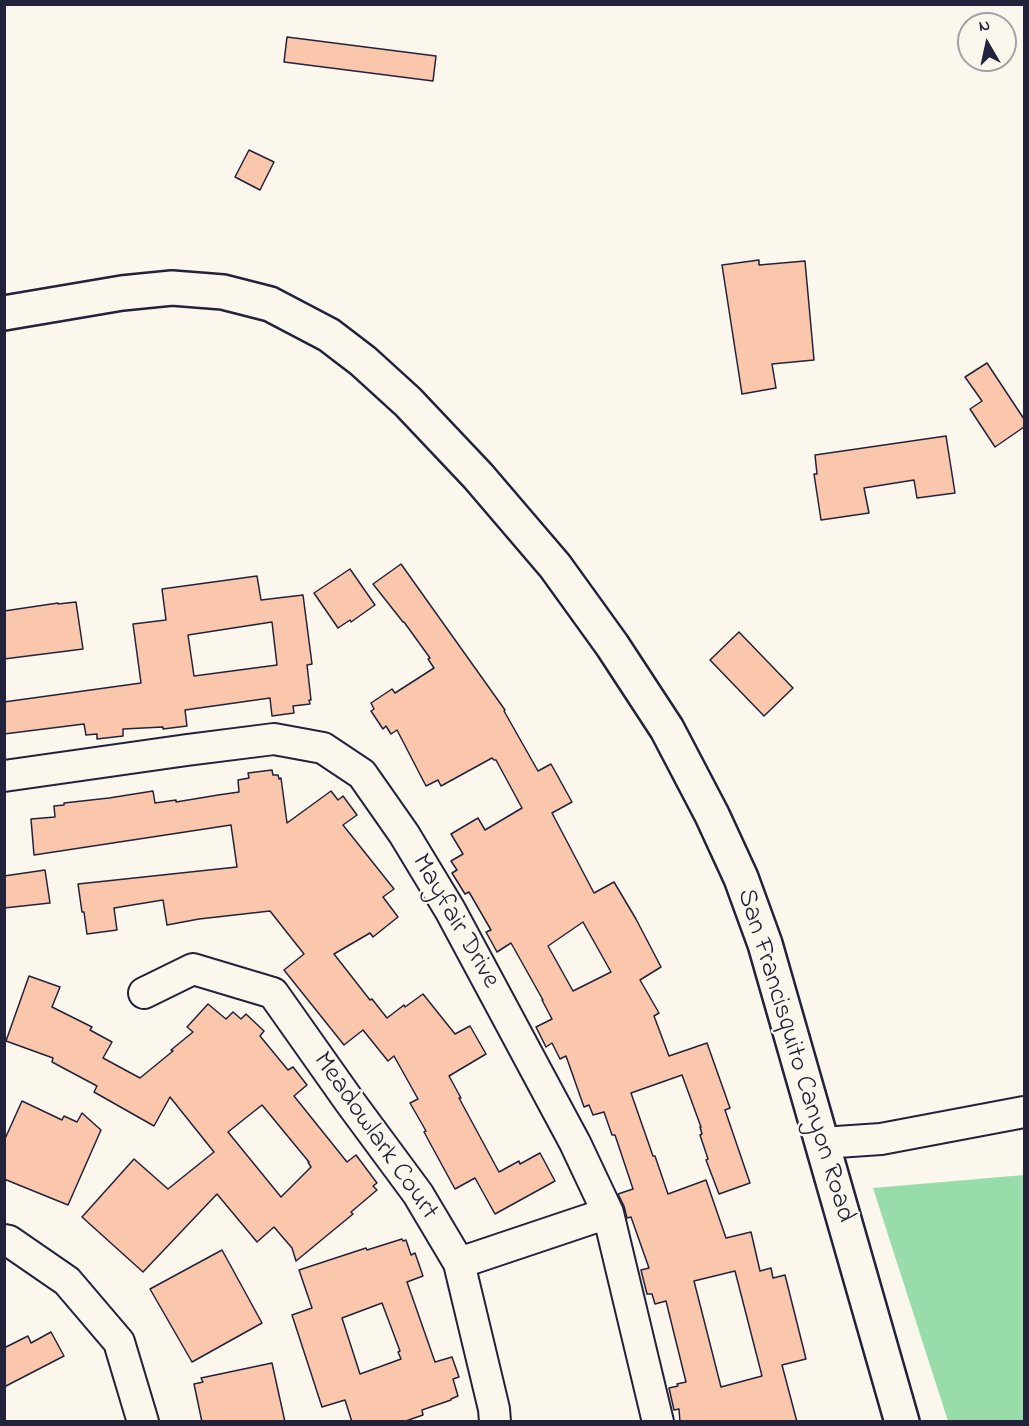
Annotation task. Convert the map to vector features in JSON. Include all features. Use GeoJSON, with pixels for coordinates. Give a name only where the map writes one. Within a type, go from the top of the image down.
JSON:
{"type":"FeatureCollection","features":[{"type":"Feature","properties":{"kind":"main road","name":"San Francisquito Canyon Road"},"geometry":{"type":"LineString","coordinates":[[4,313],[123,293],[172,288],[224,292],[270,304],[329,335],[363,361],[408,402],[478,476],[555,566],[612,645],[667,729],[712,815],[745,889],[765,944],[902,1422]]}},
{"type":"Feature","properties":{"kind":"street","name":"Mayfair Drive"},"geometry":{"type":"LineString","coordinates":[[4,776],[274,739],[323,748],[362,774],[404,834],[450,910],[575,1143],[608,1213],[658,1422]]}},
{"type":"Feature","properties":{"kind":"street","name":"Meadowlark Court"},"geometry":{"type":"LineString","coordinates":[[144,993],[193,969],[273,993],[418,1194],[459,1263],[495,1409],[495,1422]]}},
{"type":"Feature","properties":{"kind":"street"},"geometry":{"type":"LineString","coordinates":[[822,1143],[881,1138],[1024,1112]]}},
{"type":"Feature","properties":{"kind":"street"},"geometry":{"type":"LineString","coordinates":[[459,1263],[608,1213]]}},
{"type":"Feature","properties":{"kind":"street"},"geometry":{"type":"LineString","coordinates":[[4,1239],[67,1281],[119,1342],[143,1422]]}},
{"type":"Feature","properties":{"kind":"green space"},"geometry":{"type":"Polygon","coordinates":[[[1024,1175],[1024,1421],[948,1421],[873,1188],[1024,1175]]]}},
{"type":"Feature","properties":{"kind":"building"},"geometry":{"type":"Polygon","coordinates":[[[287,37],[436,56],[433,81],[284,62],[287,37]]]}},
{"type":"Feature","properties":{"kind":"building"},"geometry":{"type":"Polygon","coordinates":[[[249,150],[274,162],[260,190],[235,177],[249,150]]]}},
{"type":"Feature","properties":{"kind":"building"},"geometry":{"type":"Polygon","coordinates":[[[759,260],[759,265],[805,261],[814,360],[772,364],[776,388],[742,394],[722,265],[759,260]]]}},
{"type":"Feature","properties":{"kind":"building"},"geometry":{"type":"Polygon","coordinates":[[[987,363],[1024,419],[1024,427],[995,447],[970,409],[982,401],[965,377],[987,363]]]}},
{"type":"Feature","properties":{"kind":"building"},"geometry":{"type":"Polygon","coordinates":[[[946,436],[955,493],[917,498],[914,480],[864,488],[869,513],[821,520],[814,474],[817,474],[815,455],[946,436]]]}},
{"type":"Feature","properties":{"kind":"building"},"geometry":{"type":"Polygon","coordinates":[[[401,564],[505,710],[538,771],[551,764],[572,802],[552,813],[594,893],[614,882],[661,967],[640,980],[659,1013],[654,1016],[669,1056],[707,1043],[730,1108],[725,1110],[750,1183],[719,1194],[706,1160],[708,1159],[700,1135],[702,1134],[701,1127],[682,1075],[631,1093],[668,1194],[706,1180],[726,1238],[751,1232],[760,1271],[771,1268],[773,1278],[785,1275],[806,1359],[782,1365],[797,1422],[680,1422],[679,1409],[674,1410],[669,1388],[686,1382],[666,1301],[655,1304],[652,1294],[647,1294],[641,1270],[649,1268],[631,1217],[627,1218],[618,1194],[633,1189],[615,1135],[612,1135],[604,1112],[593,1115],[589,1105],[584,1107],[566,1056],[560,1059],[552,1043],[546,1047],[536,1027],[552,1019],[511,943],[497,952],[486,932],[491,930],[469,892],[465,894],[452,873],[457,870],[451,861],[463,854],[451,834],[478,818],[485,830],[522,808],[496,760],[492,758],[441,786],[438,780],[426,786],[397,730],[391,734],[386,726],[383,729],[371,711],[374,709],[371,703],[392,689],[395,693],[434,668],[428,659],[430,658],[404,622],[373,584],[401,564]],[[583,922],[548,946],[573,991],[611,972],[583,922]],[[735,1271],[694,1281],[721,1387],[762,1376],[735,1271]]]}},
{"type":"Feature","properties":{"kind":"building"},"geometry":{"type":"Polygon","coordinates":[[[350,569],[375,605],[338,628],[314,593],[350,569]]]}},
{"type":"Feature","properties":{"kind":"building"},"geometry":{"type":"Polygon","coordinates":[[[257,576],[261,600],[303,595],[312,664],[307,665],[310,704],[293,706],[294,713],[272,716],[270,698],[185,710],[187,726],[163,729],[163,727],[123,729],[123,736],[97,739],[97,734],[86,735],[84,724],[4,734],[4,702],[141,683],[133,624],[166,620],[162,589],[257,576]],[[272,622],[188,635],[194,676],[277,665],[272,622]]]}},
{"type":"Feature","properties":{"kind":"building"},"geometry":{"type":"Polygon","coordinates":[[[76,602],[83,649],[4,659],[4,611],[76,602]]]}},
{"type":"Feature","properties":{"kind":"building"},"geometry":{"type":"Polygon","coordinates":[[[739,632],[793,688],[764,716],[710,660],[739,632]]]}},
{"type":"Feature","properties":{"kind":"building"},"geometry":{"type":"Polygon","coordinates":[[[272,770],[273,775],[281,778],[287,823],[331,791],[338,800],[343,796],[357,815],[343,825],[394,889],[383,897],[398,917],[373,937],[370,933],[334,954],[387,1018],[423,994],[455,1034],[470,1026],[486,1054],[449,1076],[499,1172],[540,1153],[555,1181],[495,1214],[475,1178],[455,1189],[410,1103],[418,1099],[394,1056],[388,1061],[363,1030],[344,1045],[284,970],[304,954],[270,911],[167,925],[163,900],[114,908],[117,930],[87,934],[78,884],[237,867],[231,825],[34,855],[31,819],[55,817],[54,806],[153,791],[155,803],[239,792],[238,780],[249,778],[248,773],[272,770]]]}},
{"type":"Feature","properties":{"kind":"building"},"geometry":{"type":"Polygon","coordinates":[[[45,870],[50,903],[4,908],[4,876],[45,870]]]}},
{"type":"Feature","properties":{"kind":"building"},"geometry":{"type":"Polygon","coordinates":[[[29,976],[60,987],[52,1007],[92,1027],[90,1030],[112,1042],[103,1058],[140,1078],[193,1032],[187,1027],[208,1004],[226,1019],[233,1012],[241,1019],[246,1014],[264,1031],[260,1036],[288,1070],[293,1067],[307,1085],[294,1096],[347,1162],[356,1155],[377,1183],[373,1186],[377,1190],[351,1212],[353,1214],[296,1261],[292,1248],[274,1227],[257,1242],[217,1194],[143,1272],[82,1217],[134,1159],[168,1189],[214,1152],[170,1097],[154,1126],[94,1092],[97,1086],[52,1062],[53,1058],[6,1041],[29,976]],[[262,1105],[228,1132],[281,1197],[311,1167],[262,1105]]]}},
{"type":"Feature","properties":{"kind":"building"},"geometry":{"type":"Polygon","coordinates":[[[22,1101],[62,1120],[64,1116],[77,1122],[82,1113],[101,1130],[68,1205],[4,1179],[4,1141],[22,1101]]]}},
{"type":"Feature","properties":{"kind":"building"},"geometry":{"type":"Polygon","coordinates":[[[402,1239],[406,1240],[411,1255],[415,1253],[423,1276],[407,1282],[435,1362],[452,1357],[459,1377],[453,1379],[458,1396],[422,1410],[423,1415],[403,1422],[352,1422],[345,1400],[322,1407],[292,1315],[312,1308],[299,1270],[366,1248],[367,1250],[402,1239]],[[382,1303],[342,1318],[360,1374],[401,1359],[398,1352],[400,1351],[382,1303]]]}},
{"type":"Feature","properties":{"kind":"building"},"geometry":{"type":"Polygon","coordinates":[[[222,1250],[262,1323],[192,1362],[150,1289],[222,1250]]]}},
{"type":"Feature","properties":{"kind":"building"},"geometry":{"type":"Polygon","coordinates":[[[51,1332],[64,1356],[4,1387],[4,1348],[28,1336],[31,1343],[51,1332]]]}},
{"type":"Feature","properties":{"kind":"building"},"geometry":{"type":"Polygon","coordinates":[[[272,1363],[285,1422],[202,1422],[194,1384],[203,1382],[201,1378],[272,1363]]]}}]}
